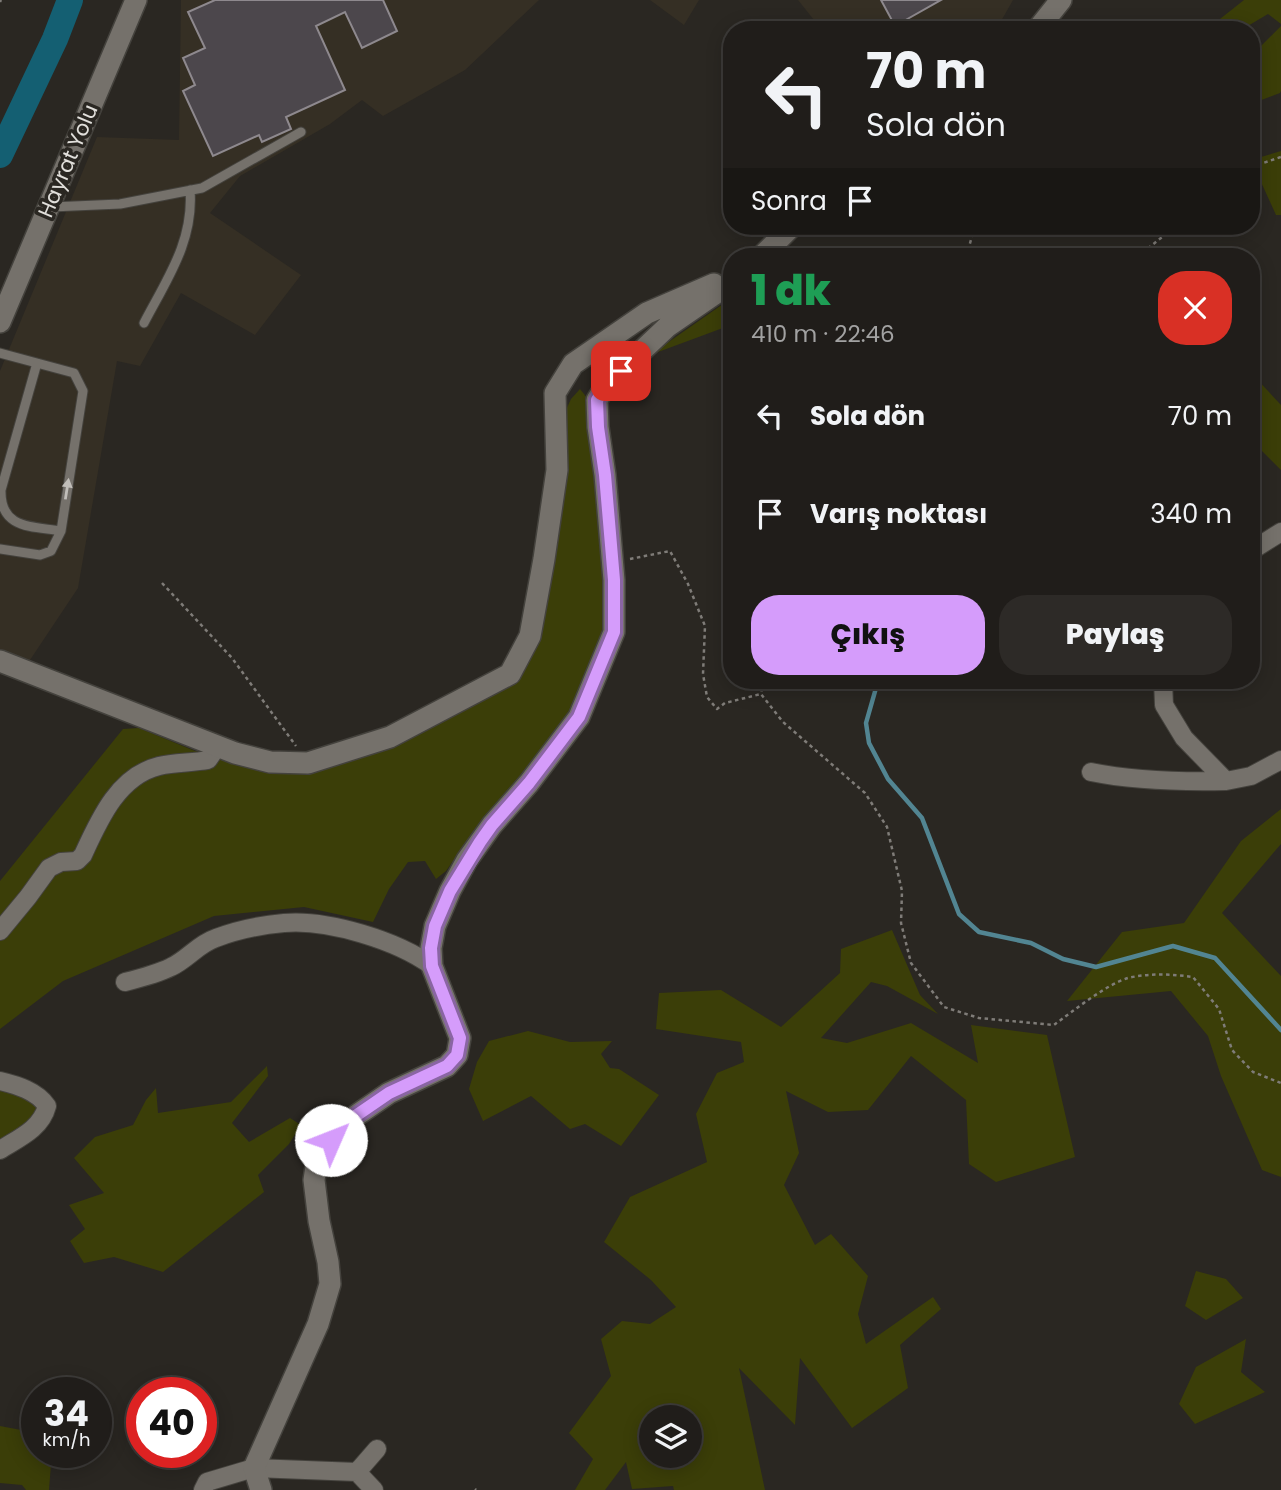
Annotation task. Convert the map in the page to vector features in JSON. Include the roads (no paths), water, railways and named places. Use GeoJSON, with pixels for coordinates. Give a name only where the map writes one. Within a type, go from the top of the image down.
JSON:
{"type":"FeatureCollection","features":[{"type":"Feature","properties":{"kind":"street","name":"Hayrat Yolu"},"geometry":{"type":"LineString","coordinates":[[0,322],[136,0]]}},
{"type":"Feature","properties":{"kind":"street"},"geometry":{"type":"LineString","coordinates":[[1044,21],[1060,0]]}},
{"type":"Feature","properties":{"kind":"street"},"geometry":{"type":"LineString","coordinates":[[770,248],[783,235]]}},
{"type":"Feature","properties":{"kind":"street"},"geometry":{"type":"LineString","coordinates":[[0,660],[217,747],[270,762],[309,763],[390,737],[510,674],[530,636],[557,470],[555,393],[573,364],[647,313],[723,281]]}},
{"type":"Feature","properties":{"kind":"street"},"geometry":{"type":"LineString","coordinates":[[261,1490],[254,1468],[318,1324],[330,1284],[314,1180],[317,1160],[331,1140],[354,1117],[389,1093],[447,1066],[457,1055],[460,1038],[432,966],[431,948],[435,926],[467,860],[579,717],[614,632],[613,562],[597,400],[607,384],[668,326],[723,288]]}},
{"type":"Feature","properties":{"kind":"street"},"geometry":{"type":"LineString","coordinates":[[1260,545],[1281,532]]}},
{"type":"Feature","properties":{"kind":"street"},"geometry":{"type":"LineString","coordinates":[[1163,689],[1164,705],[1184,737],[1226,781]]}},
{"type":"Feature","properties":{"kind":"street"},"geometry":{"type":"LineString","coordinates":[[0,931],[49,868],[61,862],[77,861],[83,855],[113,799],[134,776],[159,766],[208,760],[217,747]]}},
{"type":"Feature","properties":{"kind":"street"},"geometry":{"type":"LineString","coordinates":[[1091,772],[1196,782],[1226,781],[1251,776],[1281,760]]}},
{"type":"Feature","properties":{"kind":"street"},"geometry":{"type":"LineString","coordinates":[[125,982],[172,967],[199,945],[215,938],[286,923],[329,927],[370,937],[413,952],[432,966]]}},
{"type":"Feature","properties":{"kind":"street"},"geometry":{"type":"LineString","coordinates":[[0,1081],[15,1084],[41,1098],[47,1106],[44,1119],[25,1135],[0,1150]]}},
{"type":"Feature","properties":{"kind":"street"},"geometry":{"type":"LineString","coordinates":[[356,1472],[377,1449]]}},
{"type":"Feature","properties":{"kind":"street"},"geometry":{"type":"LineString","coordinates":[[203,1490],[207,1482],[254,1468],[356,1472],[374,1490]]}},
{"type":"Feature","properties":{"kind":"lane"},"geometry":{"type":"LineString","coordinates":[[49,207],[120,204],[202,188],[302,131]]}},
{"type":"Feature","properties":{"kind":"lane"},"geometry":{"type":"LineString","coordinates":[[144,323],[183,250],[192,212],[190,190]]}},
{"type":"Feature","properties":{"kind":"lane"},"geometry":{"type":"LineString","coordinates":[[0,354],[74,373],[83,391],[61,531],[51,551],[40,555],[0,549]]}},
{"type":"Feature","properties":{"kind":"lane"},"geometry":{"type":"LineString","coordinates":[[37,362],[1,489],[1,505],[9,518],[26,526],[61,531]]}},
{"type":"Feature","properties":{"kind":"waterway"},"geometry":{"type":"LineString","coordinates":[[0,155],[55,39],[70,0]]}},
{"type":"Feature","properties":{"kind":"waterway"},"geometry":{"type":"LineString","coordinates":[[876,689],[866,723],[869,743],[888,779],[922,818],[959,914],[979,932],[1031,943],[1063,959],[1096,967],[1173,946],[1215,958],[1281,1030]]}}]}
